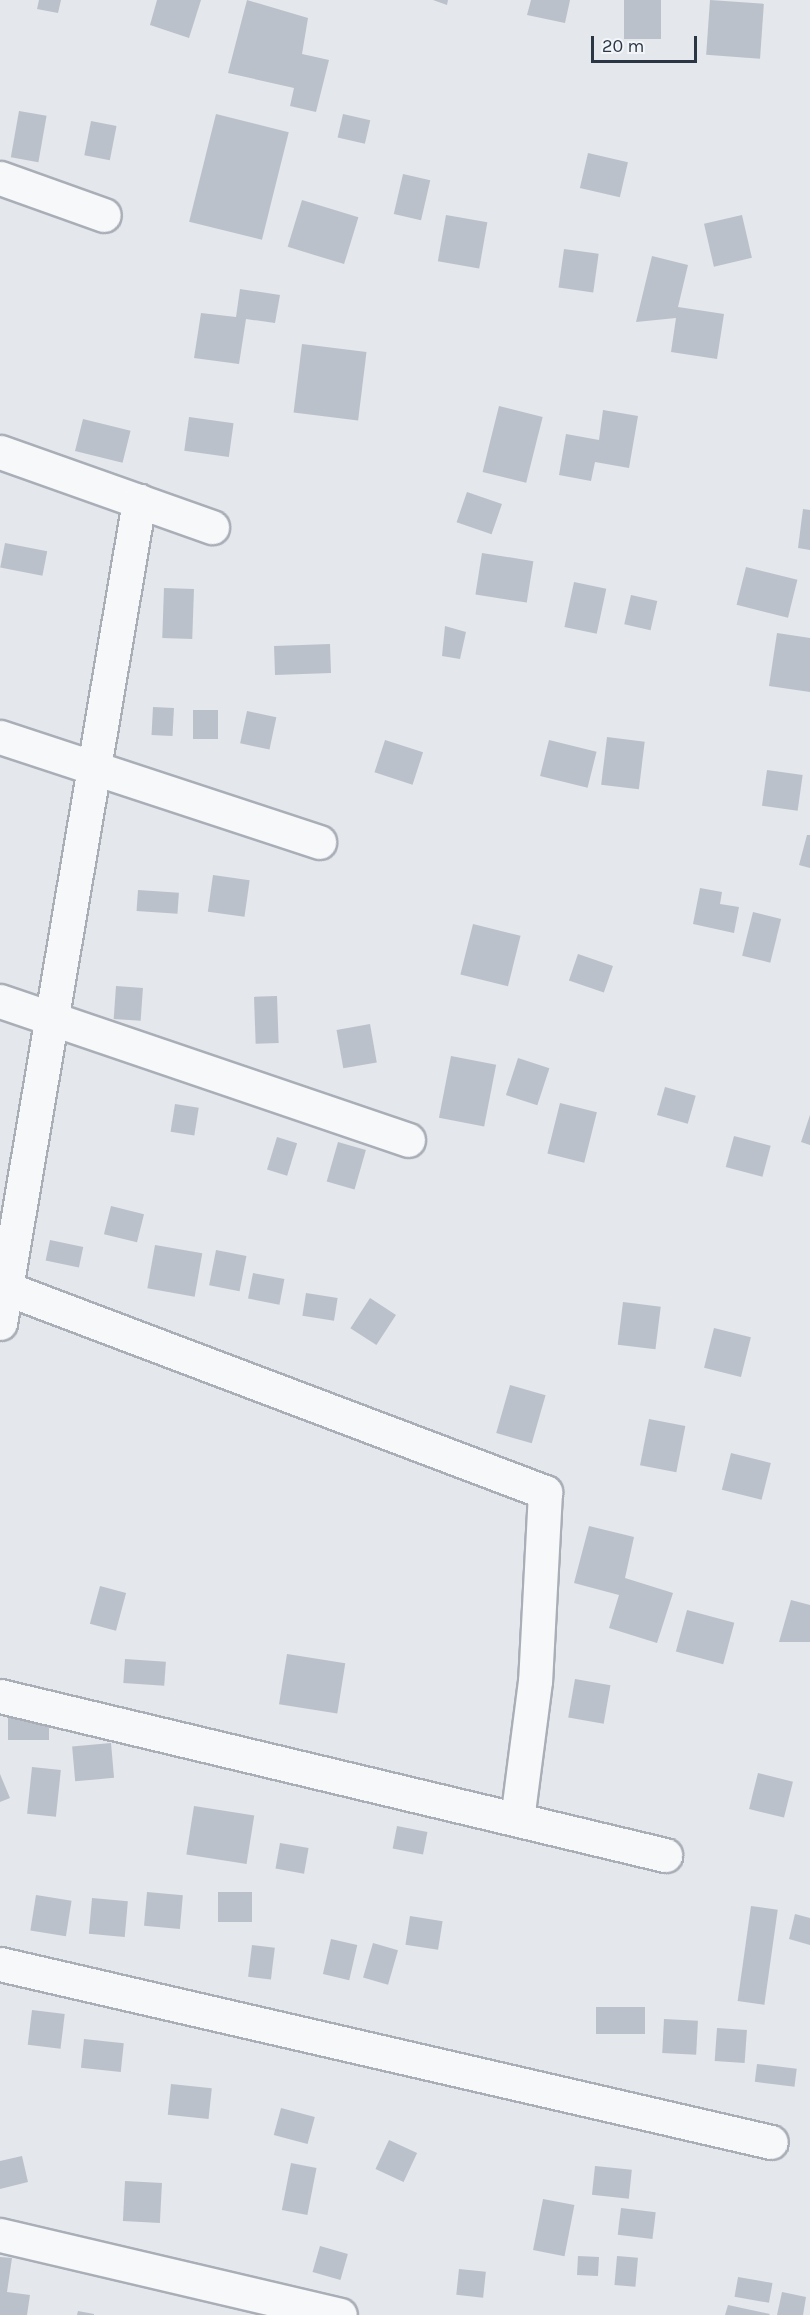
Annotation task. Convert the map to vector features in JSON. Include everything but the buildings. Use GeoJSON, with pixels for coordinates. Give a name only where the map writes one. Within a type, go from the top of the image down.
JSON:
{"type":"FeatureCollection","features":[{"type":"Feature","properties":{"kind":"street"},"geometry":{"type":"LineString","coordinates":[[0,178],[104,215]]}},
{"type":"Feature","properties":{"kind":"street"},"geometry":{"type":"LineString","coordinates":[[0,452],[213,527]]}},
{"type":"Feature","properties":{"kind":"street"},"geometry":{"type":"LineString","coordinates":[[0,1323],[3,1287],[53,1018],[139,501]]}},
{"type":"Feature","properties":{"kind":"street"},"geometry":{"type":"LineString","coordinates":[[0,737],[318,842]]}},
{"type":"Feature","properties":{"kind":"street"},"geometry":{"type":"LineString","coordinates":[[0,1000],[408,1140]]}},
{"type":"Feature","properties":{"kind":"street"},"geometry":{"type":"LineString","coordinates":[[3,1287],[544,1492],[535,1682],[517,1820]]}},
{"type":"Feature","properties":{"kind":"street"},"geometry":{"type":"LineString","coordinates":[[0,1696],[665,1855]]}},
{"type":"Feature","properties":{"kind":"street"},"geometry":{"type":"LineString","coordinates":[[0,1964],[771,2142]]}},
{"type":"Feature","properties":{"kind":"street"},"geometry":{"type":"LineString","coordinates":[[0,2235],[340,2315]]}}]}
